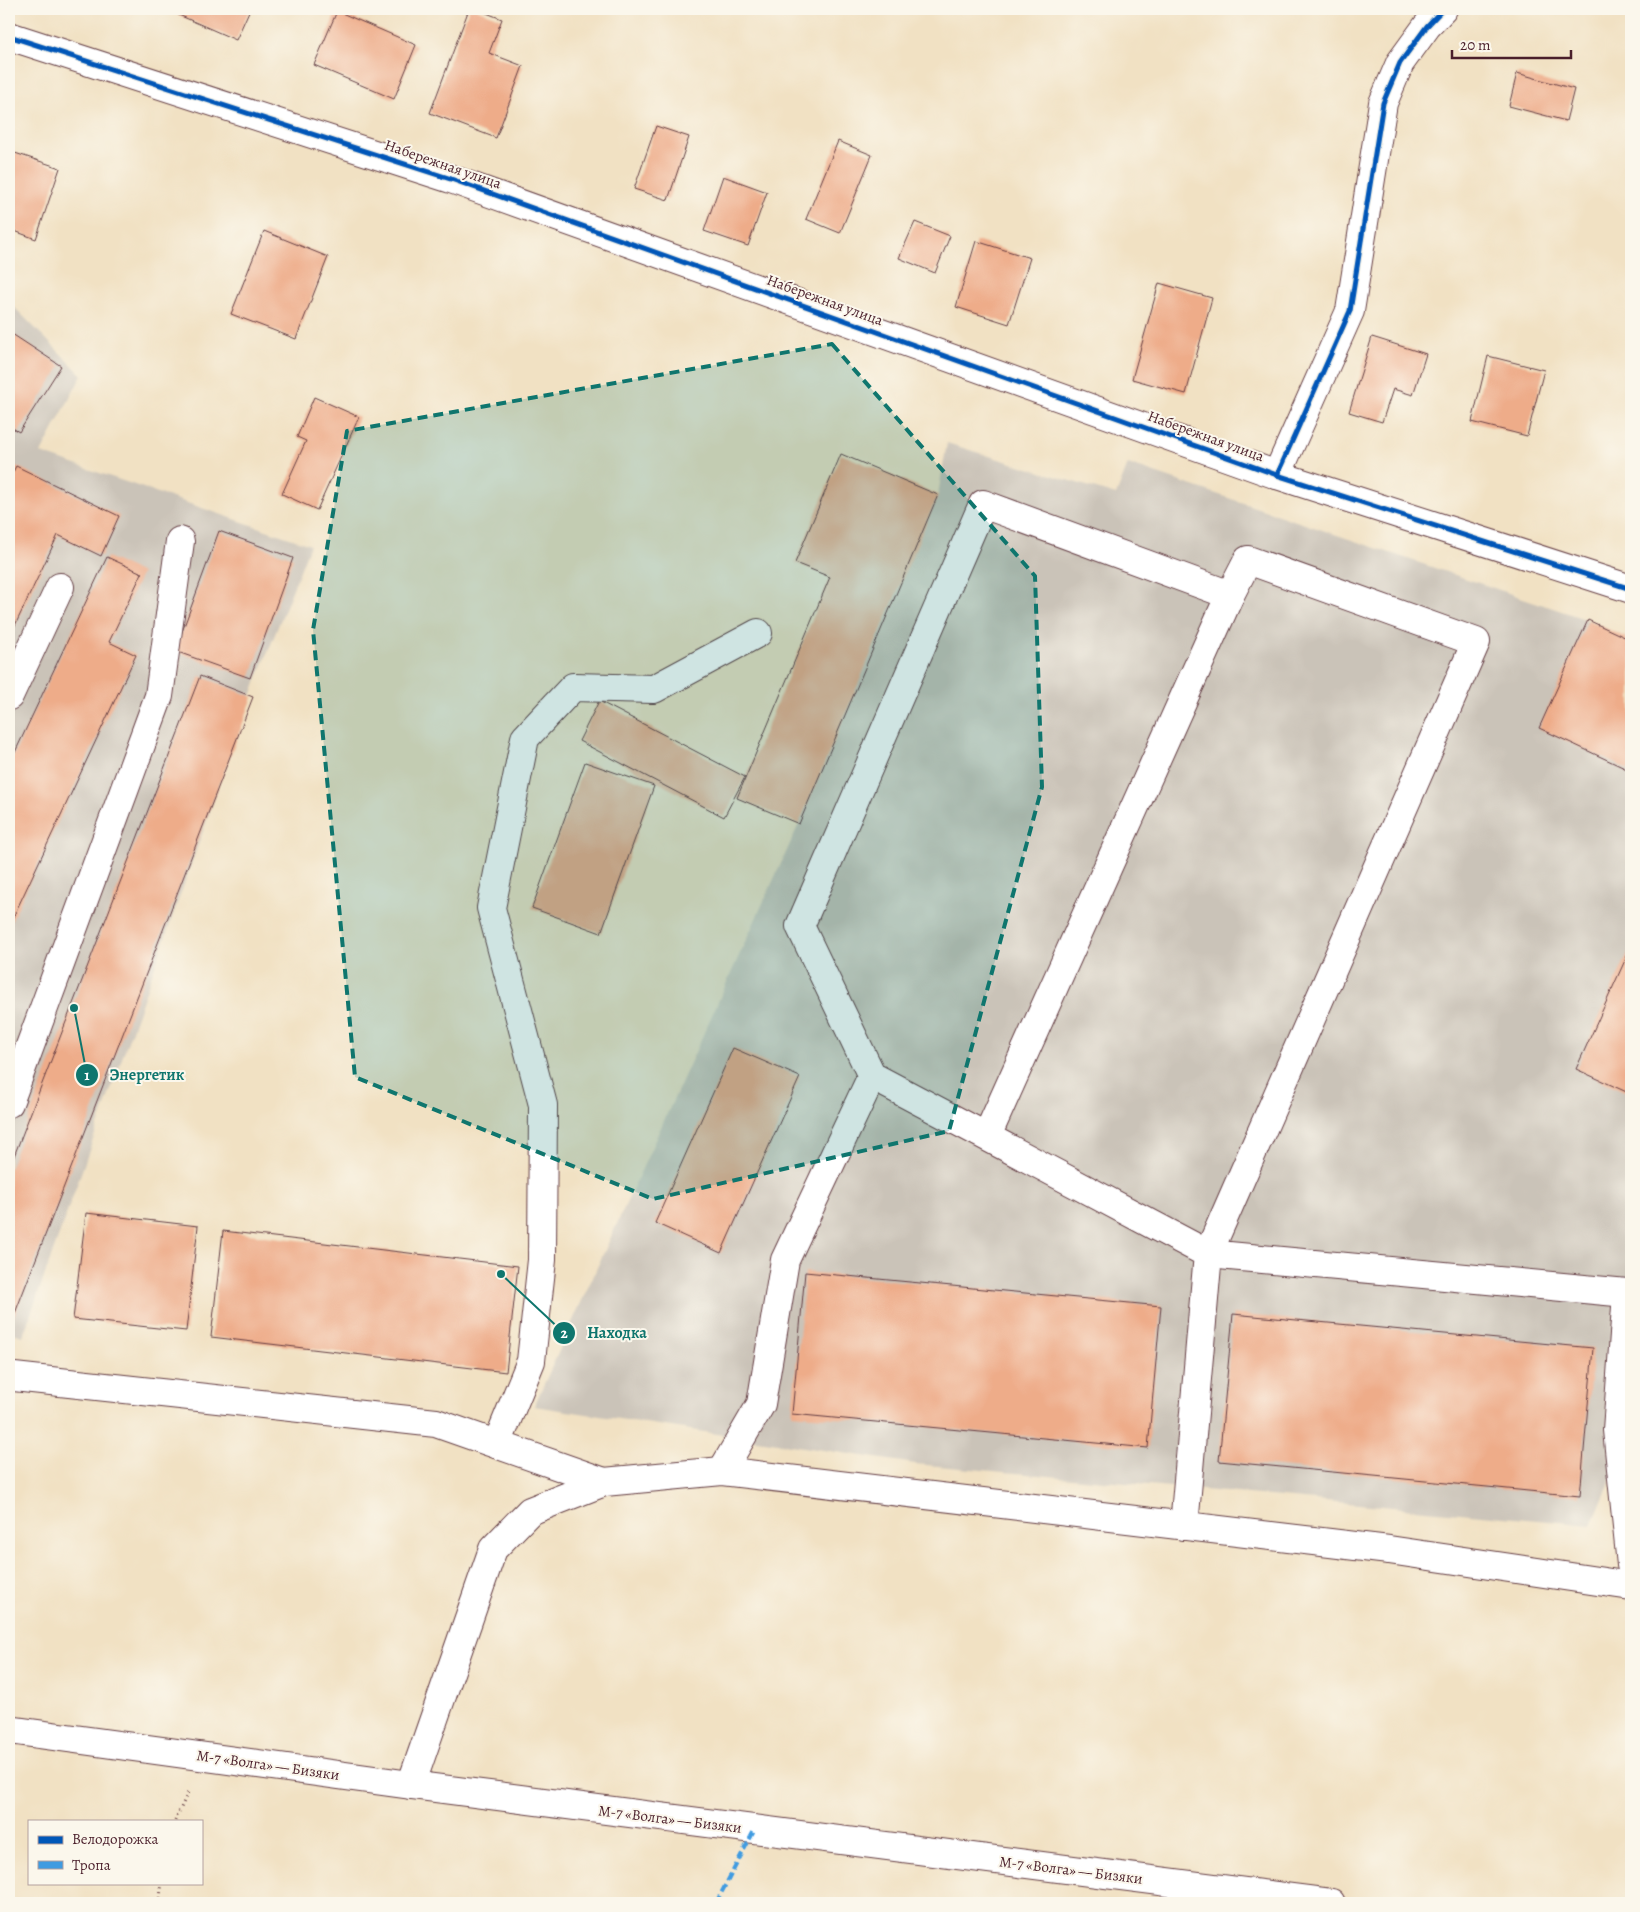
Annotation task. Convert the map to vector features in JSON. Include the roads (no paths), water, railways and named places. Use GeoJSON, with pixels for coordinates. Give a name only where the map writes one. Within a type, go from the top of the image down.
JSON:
{"type":"FeatureCollection","features":[{"type":"Feature","properties":{"kind":"street"},"geometry":{"type":"LineString","coordinates":[[1277,475],[1350,311],[1383,103],[1400,63],[1427,26],[1443,9]]}},
{"type":"Feature","properties":{"kind":"street","name":"Набережная улица"},"geometry":{"type":"LineString","coordinates":[[9,36],[451,179],[1277,475],[1631,589]]}},
{"type":"Feature","properties":{"kind":"street"},"geometry":{"type":"LineString","coordinates":[[1230,595],[983,504],[800,926],[872,1076],[1208,1254],[1627,1293],[1617,1430],[1631,1565]]}},
{"type":"Feature","properties":{"kind":"street"},"geometry":{"type":"LineString","coordinates":[[9,1103],[159,696],[180,541]]}},
{"type":"Feature","properties":{"kind":"street"},"geometry":{"type":"LineString","coordinates":[[988,1136],[1230,595],[1248,560],[1476,642],[1208,1254],[1184,1526]]}},
{"type":"Feature","properties":{"kind":"street"},"geometry":{"type":"LineString","coordinates":[[9,696],[60,587]]}},
{"type":"Feature","properties":{"kind":"street"},"geometry":{"type":"LineString","coordinates":[[497,1444],[531,1362],[542,1260],[543,1105],[491,908],[525,738],[573,687],[654,689],[758,633]]}},
{"type":"Feature","properties":{"kind":"street"},"geometry":{"type":"LineString","coordinates":[[722,1471],[761,1404],[785,1260],[872,1076]]}},
{"type":"Feature","properties":{"kind":"street"},"geometry":{"type":"LineString","coordinates":[[9,1378],[436,1423],[604,1482]]}},
{"type":"Feature","properties":{"kind":"street"},"geometry":{"type":"LineString","coordinates":[[411,1785],[493,1549],[530,1512],[604,1482],[722,1471],[1389,1550],[1631,1586]]}},
{"type":"Feature","properties":{"kind":"street","name":"М-7 «Волга» — Бизяки"},"geometry":{"type":"LineString","coordinates":[[9,1730],[411,1785],[1331,1903]]}},
{"type":"Feature","properties":{"kind":"place","name":"Энергетик"},"geometry":{"type":"Point","coordinates":[74,1008]}},
{"type":"Feature","properties":{"kind":"place","name":"Находка"},"geometry":{"type":"Point","coordinates":[501,1274]}}]}
